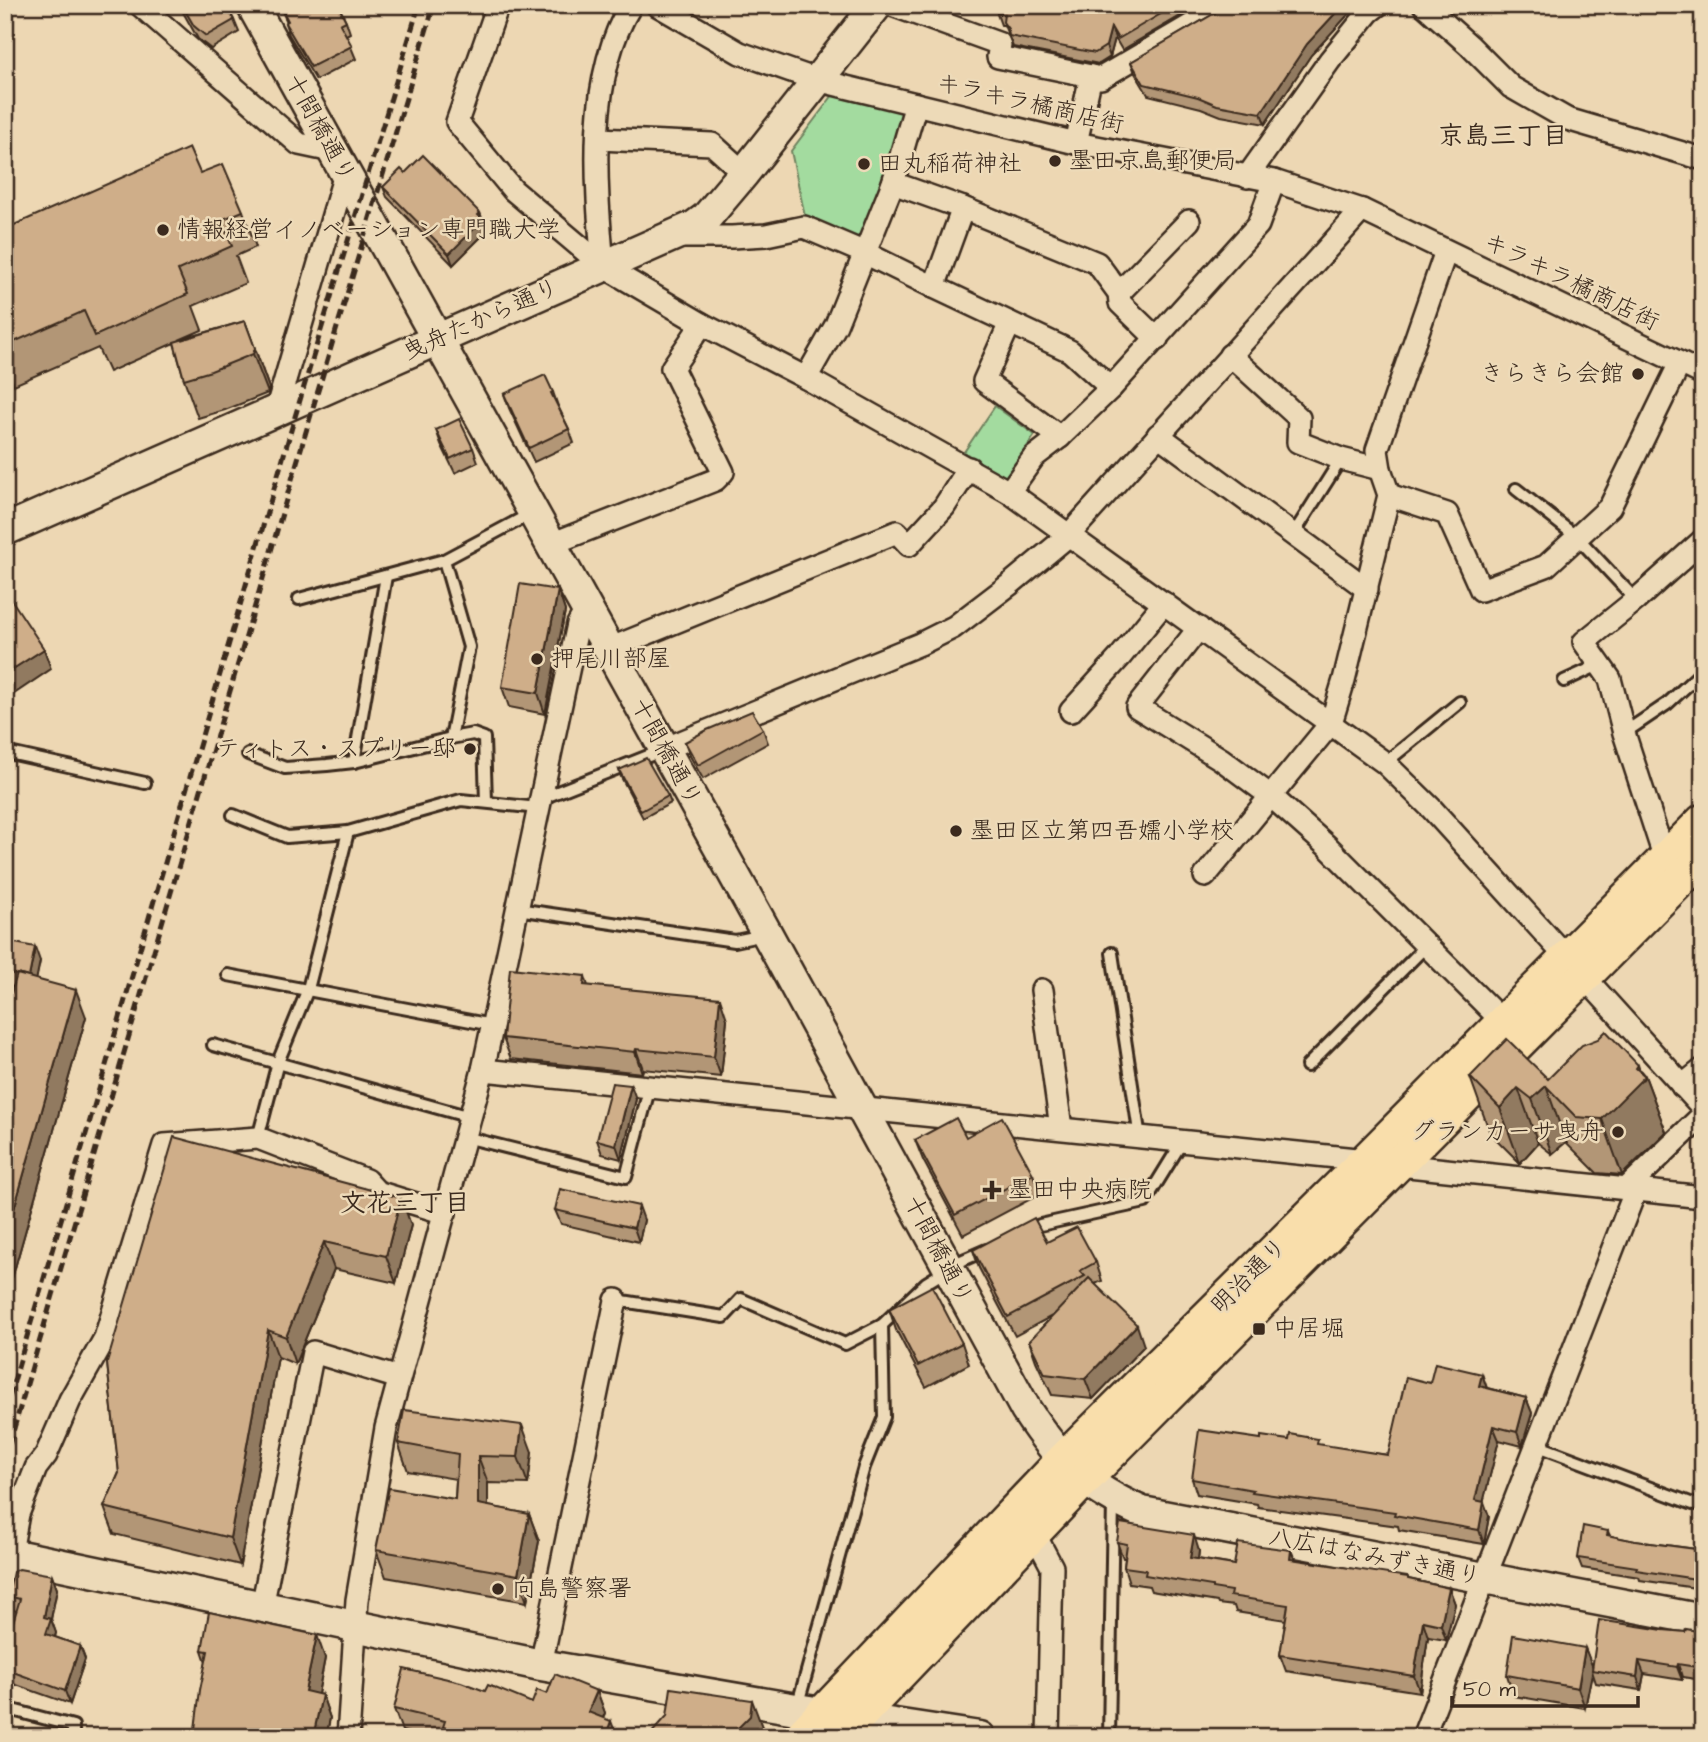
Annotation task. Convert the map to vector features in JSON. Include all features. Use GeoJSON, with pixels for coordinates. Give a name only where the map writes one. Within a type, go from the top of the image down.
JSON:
{"type":"FeatureCollection","features":[{"type":"Feature","properties":{"kind":"main road","name":"明治通り"},"geometry":{"type":"LineString","coordinates":[[823,1722],[1034,1534],[1073,1471],[1399,1165],[1575,967],[1665,859],[1703,821]]}},
{"type":"Feature","properties":{"kind":"main road","name":"明治通り"},"geometry":{"type":"LineString","coordinates":[[823,1722],[1073,1471],[1366,1160],[1503,1022],[1575,967],[1703,857]]}},
{"type":"Feature","properties":{"kind":"street"},"geometry":{"type":"LineString","coordinates":[[140,5],[299,144],[339,162],[276,411]]}},
{"type":"Feature","properties":{"kind":"street","name":"十間橋通り"},"geometry":{"type":"LineString","coordinates":[[252,5],[767,934],[1026,1410],[1073,1471]]}},
{"type":"Feature","properties":{"kind":"street"},"geometry":{"type":"LineString","coordinates":[[498,5],[457,122],[513,190],[603,266],[702,324],[806,378],[1009,492],[1385,763],[1431,807],[1703,1108]]}},
{"type":"Feature","properties":{"kind":"street"},"geometry":{"type":"LineString","coordinates":[[603,266],[596,183],[603,78],[610,50],[631,5]]}},
{"type":"Feature","properties":{"kind":"street","name":"キラキラ橘商店街"},"geometry":{"type":"LineString","coordinates":[[657,5],[740,53],[817,80],[1076,143],[1274,181],[1362,210],[1703,374]]}},
{"type":"Feature","properties":{"kind":"street","name":"曳舟たから通り"},"geometry":{"type":"LineString","coordinates":[[5,530],[695,226],[706,218],[744,173],[877,5]]}},
{"type":"Feature","properties":{"kind":"street"},"geometry":{"type":"LineString","coordinates":[[892,5],[1000,44],[998,57],[1101,78],[1210,14],[1219,5]]}},
{"type":"Feature","properties":{"kind":"street"},"geometry":{"type":"LineString","coordinates":[[1247,177],[1330,60],[1369,12],[1378,5]]}},
{"type":"Feature","properties":{"kind":"street"},"geometry":{"type":"LineString","coordinates":[[1424,5],[1511,87],[1549,111],[1567,119],[1703,159]]}},
{"type":"Feature","properties":{"kind":"street"},"geometry":{"type":"LineString","coordinates":[[1076,143],[1091,76]]}},
{"type":"Feature","properties":{"kind":"street"},"geometry":{"type":"LineString","coordinates":[[806,378],[836,325],[865,253],[893,183],[916,104]]}},
{"type":"Feature","properties":{"kind":"street"},"geometry":{"type":"LineString","coordinates":[[598,139],[712,144],[744,173]]}},
{"type":"Feature","properties":{"kind":"street"},"geometry":{"type":"LineString","coordinates":[[1009,492],[1034,457],[1060,437],[1111,388],[1258,225],[1274,181]]}},
{"type":"Feature","properties":{"kind":"street"},"geometry":{"type":"LineString","coordinates":[[893,183],[1097,262],[1119,293],[1120,303],[1157,339]]}},
{"type":"Feature","properties":{"kind":"street"},"geometry":{"type":"LineString","coordinates":[[934,287],[963,208]]}},
{"type":"Feature","properties":{"kind":"street"},"geometry":{"type":"LineString","coordinates":[[664,749],[920,644],[954,627],[1009,585],[1068,536],[1362,210]]}},
{"type":"Feature","properties":{"kind":"street"},"geometry":{"type":"LineString","coordinates":[[1119,293],[1189,221]]}},
{"type":"Feature","properties":{"kind":"street"},"geometry":{"type":"LineString","coordinates":[[673,237],[766,235],[804,227],[865,253],[1070,351],[1111,388]]}},
{"type":"Feature","properties":{"kind":"street"},"geometry":{"type":"LineString","coordinates":[[1205,876],[1331,723],[1389,495],[1377,450],[1446,251]]}},
{"type":"Feature","properties":{"kind":"street"},"geometry":{"type":"LineString","coordinates":[[1010,323],[984,382],[1060,437]]}},
{"type":"Feature","properties":{"kind":"street"},"geometry":{"type":"LineString","coordinates":[[551,544],[715,480],[723,472],[672,368],[702,324]]}},
{"type":"Feature","properties":{"kind":"street"},"geometry":{"type":"LineString","coordinates":[[1230,355],[1299,418],[1298,442],[1340,459],[1380,469]]}},
{"type":"Feature","properties":{"kind":"street"},"geometry":{"type":"LineString","coordinates":[[1389,495],[1447,514],[1481,590],[1546,566],[1611,507],[1680,363]]}},
{"type":"Feature","properties":{"kind":"street"},"geometry":{"type":"LineString","coordinates":[[1158,435],[1367,589]]}},
{"type":"Feature","properties":{"kind":"street"},"geometry":{"type":"LineString","coordinates":[[609,649],[897,531],[909,545],[944,507],[969,468]]}},
{"type":"Feature","properties":{"kind":"street"},"geometry":{"type":"LineString","coordinates":[[1665,859],[1624,733],[1610,679],[1584,642],[1703,540]]}},
{"type":"Feature","properties":{"kind":"street"},"geometry":{"type":"LineString","coordinates":[[1070,711],[1120,657],[1164,603]]}},
{"type":"Feature","properties":{"kind":"street"},"geometry":{"type":"LineString","coordinates":[[348,1737],[357,1600],[386,1428],[483,1070],[578,624],[587,608]]}},
{"type":"Feature","properties":{"kind":"street"},"geometry":{"type":"LineString","coordinates":[[1199,628],[1137,706],[1221,759],[1272,797],[1327,846],[1503,1022]]}},
{"type":"Feature","properties":{"kind":"street"},"geometry":{"type":"LineString","coordinates":[[1041,990],[1061,1128]]}},
{"type":"Feature","properties":{"kind":"street"},"geometry":{"type":"LineString","coordinates":[[1682,1086],[1703,1069]]}},
{"type":"Feature","properties":{"kind":"street"},"geometry":{"type":"LineString","coordinates":[[483,1070],[1366,1160]]}},
{"type":"Feature","properties":{"kind":"street"},"geometry":{"type":"LineString","coordinates":[[1423,1737],[1632,1188],[1703,1115]]}},
{"type":"Feature","properties":{"kind":"street"},"geometry":{"type":"LineString","coordinates":[[5,1585],[18,1514],[36,1468],[46,1455],[70,1401],[105,1338],[164,1144],[258,1138],[366,1180],[377,1192],[445,1213]]}},
{"type":"Feature","properties":{"kind":"street"},"geometry":{"type":"LineString","coordinates":[[1399,1165],[1703,1197]]}},
{"type":"Feature","properties":{"kind":"street"},"geometry":{"type":"LineString","coordinates":[[541,1665],[616,1300]]}},
{"type":"Feature","properties":{"kind":"street"},"geometry":{"type":"LineString","coordinates":[[262,1607],[313,1352],[399,1378]]}},
{"type":"Feature","properties":{"kind":"street","name":"八広はなみずき通り"},"geometry":{"type":"LineString","coordinates":[[1073,1471],[1113,1499],[1142,1512],[1703,1620]]}},
{"type":"Feature","properties":{"kind":"street"},"geometry":{"type":"LineString","coordinates":[[1034,1534],[1052,1567],[1048,1737]]}},
{"type":"Feature","properties":{"kind":"street"},"geometry":{"type":"LineString","coordinates":[[9,1554],[823,1722],[980,1737]]}},
{"type":"Feature","properties":{"kind":"lane"},"geometry":{"type":"LineString","coordinates":[[1293,535],[1340,459]]}},
{"type":"Feature","properties":{"kind":"lane"},"geometry":{"type":"LineString","coordinates":[[1516,489],[1578,538],[1636,600]]}},
{"type":"Feature","properties":{"kind":"lane"},"geometry":{"type":"LineString","coordinates":[[299,598],[444,560],[534,512]]}},
{"type":"Feature","properties":{"kind":"lane"},"geometry":{"type":"LineString","coordinates":[[444,560],[469,647],[451,738]]}},
{"type":"Feature","properties":{"kind":"lane"},"geometry":{"type":"LineString","coordinates":[[354,762],[386,576]]}},
{"type":"Feature","properties":{"kind":"lane"},"geometry":{"type":"LineString","coordinates":[[1564,681],[1601,663]]}},
{"type":"Feature","properties":{"kind":"lane"},"geometry":{"type":"LineString","coordinates":[[1624,733],[1667,704],[1703,671]]}},
{"type":"Feature","properties":{"kind":"lane"},"geometry":{"type":"LineString","coordinates":[[1385,763],[1460,702]]}},
{"type":"Feature","properties":{"kind":"lane"},"geometry":{"type":"LineString","coordinates":[[248,754],[285,768],[354,762],[473,734],[484,738],[486,802]]}},
{"type":"Feature","properties":{"kind":"lane"},"geometry":{"type":"LineString","coordinates":[[233,814],[287,837],[348,832],[461,800],[539,803],[664,749]]}},
{"type":"Feature","properties":{"kind":"lane"},"geometry":{"type":"LineString","coordinates":[[5,752],[145,783]]}},
{"type":"Feature","properties":{"kind":"lane"},"geometry":{"type":"LineString","coordinates":[[258,1138],[278,1062],[308,989],[348,832]]}},
{"type":"Feature","properties":{"kind":"lane"},"geometry":{"type":"LineString","coordinates":[[517,909],[734,942],[767,934]]}},
{"type":"Feature","properties":{"kind":"lane"},"geometry":{"type":"LineString","coordinates":[[1307,1066],[1427,945]]}},
{"type":"Feature","properties":{"kind":"lane"},"geometry":{"type":"LineString","coordinates":[[1112,953],[1139,1138]]}},
{"type":"Feature","properties":{"kind":"lane"},"geometry":{"type":"LineString","coordinates":[[228,975],[492,1025]]}},
{"type":"Feature","properties":{"kind":"lane"},"geometry":{"type":"LineString","coordinates":[[213,1045],[278,1062],[468,1127],[626,1177],[650,1086]]}},
{"type":"Feature","properties":{"kind":"lane"},"geometry":{"type":"LineString","coordinates":[[1014,1237],[1040,1226],[1144,1202],[1182,1142]]}},
{"type":"Feature","properties":{"kind":"lane"},"geometry":{"type":"LineString","coordinates":[[616,1300],[724,1317],[741,1298],[845,1344],[882,1325],[926,1283],[948,1269],[1002,1243]]}},
{"type":"Feature","properties":{"kind":"lane"},"geometry":{"type":"LineString","coordinates":[[823,1722],[864,1468],[884,1417],[882,1325]]}},
{"type":"Feature","properties":{"kind":"lane"},"geometry":{"type":"LineString","coordinates":[[1536,1445],[1693,1504],[1703,1503]]}},
{"type":"Feature","properties":{"kind":"lane"},"geometry":{"type":"LineString","coordinates":[[1108,1737],[1113,1499]]}},
{"type":"Feature","properties":{"kind":"lane"},"geometry":{"type":"LineString","coordinates":[[5,1708],[73,1726],[73,1737]]}},
{"type":"Feature","properties":{"kind":"green space"},"geometry":{"type":"Polygon","coordinates":[[[833,95],[900,110],[904,118],[865,239],[853,240],[806,221],[791,151],[833,95]]]}},
{"type":"Feature","properties":{"kind":"green space"},"geometry":{"type":"Polygon","coordinates":[[[995,406],[1035,435],[1005,479],[964,452],[995,406]]]}},
{"type":"Feature","properties":{"kind":"building"},"geometry":{"type":"Polygon","coordinates":[[[182,5],[226,5],[234,20],[206,36],[194,26],[182,5]]]}},
{"type":"Feature","properties":{"kind":"building"},"geometry":{"type":"Polygon","coordinates":[[[280,5],[338,5],[346,21],[340,24],[352,46],[311,67],[285,23],[288,21],[280,5]]]}},
{"type":"Feature","properties":{"kind":"building"},"geometry":{"type":"Polygon","coordinates":[[[997,5],[1176,5],[1118,39],[1111,27],[1106,46],[1095,53],[1009,36],[1003,22],[1004,14],[997,14],[997,5]]]}},
{"type":"Feature","properties":{"kind":"building"},"geometry":{"type":"Polygon","coordinates":[[[1221,5],[1343,5],[1307,44],[1261,113],[1217,105],[1198,97],[1144,84],[1131,62],[1215,13],[1221,5]]]}},
{"type":"Feature","properties":{"kind":"building"},"geometry":{"type":"Polygon","coordinates":[[[189,148],[200,173],[223,164],[243,211],[221,220],[232,246],[178,270],[188,294],[95,336],[84,311],[5,346],[5,229],[189,148]]]}},
{"type":"Feature","properties":{"kind":"building"},"geometry":{"type":"Polygon","coordinates":[[[423,155],[480,213],[478,215],[483,220],[449,254],[383,187],[401,169],[405,173],[423,155]]]}},
{"type":"Feature","properties":{"kind":"building"},"geometry":{"type":"Polygon","coordinates":[[[245,321],[255,348],[253,354],[184,379],[174,342],[245,321]]]}},
{"type":"Feature","properties":{"kind":"building"},"geometry":{"type":"Polygon","coordinates":[[[545,375],[569,429],[529,448],[504,394],[545,375]]]}},
{"type":"Feature","properties":{"kind":"building"},"geometry":{"type":"Polygon","coordinates":[[[459,419],[473,448],[450,459],[436,430],[459,419]]]}},
{"type":"Feature","properties":{"kind":"building"},"geometry":{"type":"Polygon","coordinates":[[[520,584],[558,590],[538,693],[502,687],[520,584]]]}},
{"type":"Feature","properties":{"kind":"building"},"geometry":{"type":"Polygon","coordinates":[[[5,590],[44,649],[5,674],[5,590]]]}},
{"type":"Feature","properties":{"kind":"building"},"geometry":{"type":"Polygon","coordinates":[[[752,711],[763,729],[698,765],[685,742],[752,711]]]}},
{"type":"Feature","properties":{"kind":"building"},"geometry":{"type":"Polygon","coordinates":[[[646,758],[668,796],[641,811],[619,770],[646,758]]]}},
{"type":"Feature","properties":{"kind":"building"},"geometry":{"type":"Polygon","coordinates":[[[5,941],[35,947],[29,977],[5,972],[5,941]]]}},
{"type":"Feature","properties":{"kind":"building"},"geometry":{"type":"Polygon","coordinates":[[[510,968],[585,976],[584,985],[720,998],[714,1057],[636,1049],[635,1052],[503,1038],[510,968]]]}},
{"type":"Feature","properties":{"kind":"building"},"geometry":{"type":"Polygon","coordinates":[[[17,974],[76,990],[5,1241],[5,1014],[17,974]]]}},
{"type":"Feature","properties":{"kind":"building"},"geometry":{"type":"Polygon","coordinates":[[[1606,1031],[1645,1076],[1602,1119],[1576,1117],[1546,1086],[1532,1099],[1518,1088],[1500,1108],[1470,1077],[1507,1039],[1548,1079],[1582,1045],[1598,1039],[1606,1031]]]}},
{"type":"Feature","properties":{"kind":"building"},"geometry":{"type":"Polygon","coordinates":[[[612,1083],[631,1085],[616,1145],[597,1140],[612,1083]]]}},
{"type":"Feature","properties":{"kind":"building"},"geometry":{"type":"Polygon","coordinates":[[[1002,1117],[1033,1174],[955,1215],[915,1140],[956,1118],[966,1137],[1002,1117]]]}},
{"type":"Feature","properties":{"kind":"building"},"geometry":{"type":"Polygon","coordinates":[[[174,1137],[401,1198],[386,1256],[324,1242],[286,1337],[268,1330],[230,1538],[104,1507],[119,1473],[107,1363],[174,1137]]]}},
{"type":"Feature","properties":{"kind":"building"},"geometry":{"type":"Polygon","coordinates":[[[560,1189],[639,1206],[634,1228],[555,1210],[560,1189]]]}},
{"type":"Feature","properties":{"kind":"building"},"geometry":{"type":"Polygon","coordinates":[[[1034,1218],[1047,1242],[1077,1227],[1096,1262],[1080,1271],[1085,1276],[1008,1317],[973,1250],[1034,1218]]]}},
{"type":"Feature","properties":{"kind":"building"},"geometry":{"type":"Polygon","coordinates":[[[1089,1278],[1137,1325],[1085,1379],[1045,1374],[1029,1341],[1089,1278]]]}},
{"type":"Feature","properties":{"kind":"building"},"geometry":{"type":"Polygon","coordinates":[[[932,1286],[962,1343],[918,1366],[889,1309],[932,1286]]]}},
{"type":"Feature","properties":{"kind":"building"},"geometry":{"type":"Polygon","coordinates":[[[1435,1363],[1482,1374],[1479,1386],[1526,1398],[1517,1432],[1493,1426],[1475,1500],[1484,1502],[1479,1530],[1394,1515],[1395,1512],[1252,1492],[1253,1490],[1192,1479],[1199,1430],[1261,1439],[1261,1436],[1289,1440],[1290,1434],[1318,1439],[1317,1444],[1388,1455],[1406,1377],[1430,1383],[1435,1363]]]}},
{"type":"Feature","properties":{"kind":"building"},"geometry":{"type":"Polygon","coordinates":[[[404,1410],[522,1425],[518,1457],[478,1456],[478,1504],[529,1514],[518,1575],[376,1550],[389,1488],[455,1499],[458,1454],[398,1443],[404,1410]]]}},
{"type":"Feature","properties":{"kind":"building"},"geometry":{"type":"Polygon","coordinates":[[[1120,1523],[1194,1535],[1190,1558],[1234,1565],[1238,1543],[1291,1550],[1290,1559],[1408,1577],[1449,1588],[1441,1625],[1423,1621],[1414,1676],[1280,1655],[1288,1605],[1230,1596],[1231,1591],[1145,1575],[1146,1570],[1124,1567],[1127,1544],[1117,1542],[1120,1523]]]}},
{"type":"Feature","properties":{"kind":"building"},"geometry":{"type":"Polygon","coordinates":[[[1583,1526],[1608,1531],[1607,1535],[1635,1541],[1703,1550],[1703,1580],[1578,1558],[1583,1526]]]}},
{"type":"Feature","properties":{"kind":"building"},"geometry":{"type":"Polygon","coordinates":[[[19,1569],[52,1575],[44,1617],[51,1619],[46,1634],[80,1646],[65,1691],[5,1669],[5,1638],[8,1639],[20,1599],[8,1596],[13,1572],[19,1569]]]}},
{"type":"Feature","properties":{"kind":"building"},"geometry":{"type":"Polygon","coordinates":[[[209,1612],[317,1635],[305,1691],[322,1695],[313,1737],[194,1737],[208,1651],[202,1650],[209,1612]]]}},
{"type":"Feature","properties":{"kind":"building"},"geometry":{"type":"Polygon","coordinates":[[[1599,1620],[1663,1630],[1685,1632],[1686,1629],[1703,1632],[1703,1659],[1699,1658],[1697,1667],[1639,1661],[1637,1677],[1592,1670],[1599,1620]]]}},
{"type":"Feature","properties":{"kind":"building"},"geometry":{"type":"Polygon","coordinates":[[[1513,1635],[1585,1648],[1578,1688],[1507,1675],[1513,1635]]]}},
{"type":"Feature","properties":{"kind":"building"},"geometry":{"type":"Polygon","coordinates":[[[404,1669],[461,1682],[485,1691],[488,1685],[532,1703],[537,1690],[547,1694],[555,1674],[597,1691],[588,1712],[611,1721],[606,1735],[609,1737],[467,1737],[443,1727],[445,1721],[394,1709],[404,1669]]]}},
{"type":"Feature","properties":{"kind":"building"},"geometry":{"type":"Polygon","coordinates":[[[671,1688],[752,1700],[750,1716],[729,1737],[648,1737],[667,1716],[671,1688]]]}},
{"type":"Feature","properties":{"kind":"railway"},"geometry":{"type":"LineString","coordinates":[[5,1412],[294,420],[419,5]]}},
{"type":"Feature","properties":{"kind":"railway"},"geometry":{"type":"LineString","coordinates":[[5,1459],[317,394],[434,5]]}},
{"type":"Feature","properties":{"kind":"place","name":"墨田京島郵便局"},"geometry":{"type":"Point","coordinates":[1055,161]}},
{"type":"Feature","properties":{"kind":"place","name":"田丸稲荷神社"},"geometry":{"type":"Point","coordinates":[864,164]}},
{"type":"Feature","properties":{"kind":"place","name":"情報経営イノベーション専門職大学"},"geometry":{"type":"Point","coordinates":[163,230]}},
{"type":"Feature","properties":{"kind":"place","name":"きらきら会館"},"geometry":{"type":"Point","coordinates":[1638,374]}},
{"type":"Feature","properties":{"kind":"place","name":"押尾川部屋"},"geometry":{"type":"Point","coordinates":[537,659]}},
{"type":"Feature","properties":{"kind":"place","name":"ティトス・スプリー邸"},"geometry":{"type":"Point","coordinates":[470,749]}},
{"type":"Feature","properties":{"kind":"place","name":"墨田区立第四吾嬬小学校"},"geometry":{"type":"Point","coordinates":[956,831]}},
{"type":"Feature","properties":{"kind":"place","name":"グランカーサ曳舟"},"geometry":{"type":"Point","coordinates":[1618,1132]}},
{"type":"Feature","properties":{"kind":"place","name":"墨田中央病院"},"geometry":{"type":"Point","coordinates":[992,1190]}},
{"type":"Feature","properties":{"kind":"place","name":"中居堀"},"geometry":{"type":"Point","coordinates":[1259,1329]}},
{"type":"Feature","properties":{"kind":"place","name":"向島警察署"},"geometry":{"type":"Point","coordinates":[498,1589]}},
{"type":"Feature","properties":{"kind":"district","name":"京島三丁目"},"geometry":{"type":"Point","coordinates":[1503,136]}},
{"type":"Feature","properties":{"kind":"district","name":"文花三丁目"},"geometry":{"type":"Point","coordinates":[405,1203]}}]}
